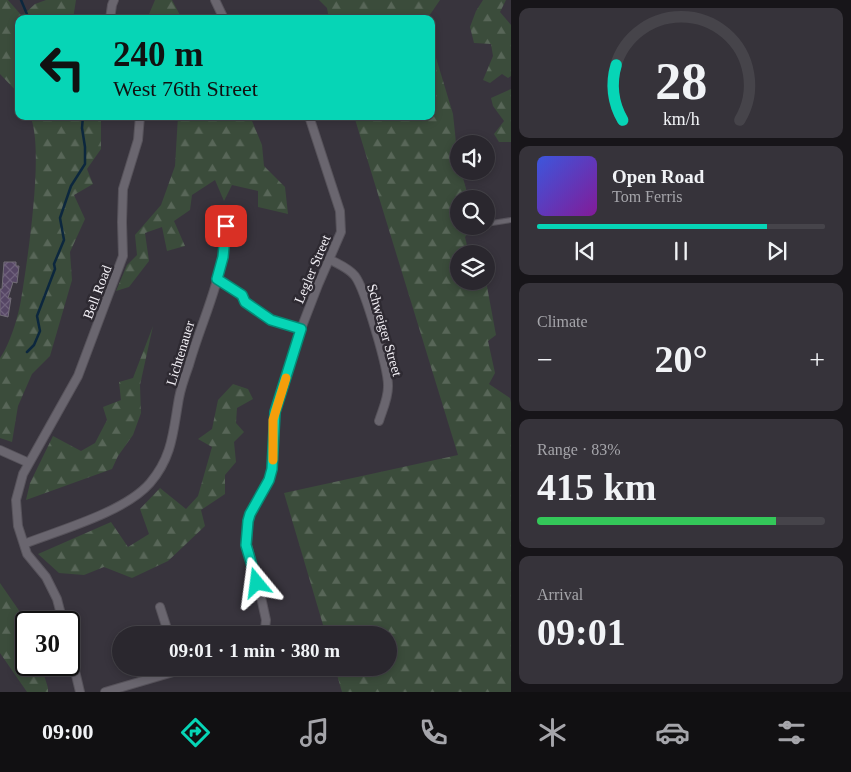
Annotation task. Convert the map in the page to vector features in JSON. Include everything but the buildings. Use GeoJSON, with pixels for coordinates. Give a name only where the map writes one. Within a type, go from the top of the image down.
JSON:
{"type":"FeatureCollection","features":[{"type":"Feature","properties":{"kind":"street"},"geometry":{"type":"LineString","coordinates":[[111,15],[114,0]]}},
{"type":"Feature","properties":{"kind":"street"},"geometry":{"type":"LineString","coordinates":[[215,0],[222,15]]}},
{"type":"Feature","properties":{"kind":"street","name":"Bell Road"},"geometry":{"type":"LineString","coordinates":[[60,611],[57,599],[46,577],[27,554],[18,526],[16,500],[23,474],[78,376],[124,256],[123,188],[138,140],[140,120]]}},
{"type":"Feature","properties":{"kind":"street","name":"Legler Street"},"geometry":{"type":"LineString","coordinates":[[265,626],[266,620],[261,598],[246,545],[246,530],[250,514],[269,480],[272,469],[275,412],[301,329],[341,232],[340,211],[310,120]]}},
{"type":"Feature","properties":{"kind":"street","name":"Lichtenauer"},"geometry":{"type":"LineString","coordinates":[[24,544],[103,514],[131,500],[150,484],[165,460],[174,436],[179,398],[223,257],[226,226]]}},
{"type":"Feature","properties":{"kind":"street","name":"Schweiger Street"},"geometry":{"type":"LineString","coordinates":[[329,260],[347,269],[355,276],[362,288],[369,310],[388,387],[379,421]]}},
{"type":"Feature","properties":{"kind":"street"},"geometry":{"type":"LineString","coordinates":[[217,279],[242,295],[245,302],[271,320],[301,329]]}},
{"type":"Feature","properties":{"kind":"street"},"geometry":{"type":"LineString","coordinates":[[0,450],[29,463]]}},
{"type":"Feature","properties":{"kind":"street"},"geometry":{"type":"LineString","coordinates":[[160,607],[166,626]]}},
{"type":"Feature","properties":{"kind":"street"},"geometry":{"type":"LineString","coordinates":[[76,676],[80,692]]}},
{"type":"Feature","properties":{"kind":"street"},"geometry":{"type":"LineString","coordinates":[[105,692],[156,676]]}},
{"type":"Feature","properties":{"kind":"lane"},"geometry":{"type":"LineString","coordinates":[[495,223],[511,220]]}},
{"type":"Feature","properties":{"kind":"green space"},"geometry":{"type":"Polygon","coordinates":[[[0,0],[8,0],[21,15],[15,15],[15,90],[0,74],[0,0]]]}},
{"type":"Feature","properties":{"kind":"green space"},"geometry":{"type":"Polygon","coordinates":[[[46,0],[76,0],[74,15],[23,15],[35,4],[46,0]]]}},
{"type":"Feature","properties":{"kind":"green space"},"geometry":{"type":"Polygon","coordinates":[[[155,0],[172,0],[180,15],[149,15],[155,0]]]}},
{"type":"Feature","properties":{"kind":"green space"},"geometry":{"type":"Polygon","coordinates":[[[319,0],[440,0],[430,15],[328,15],[327,8],[319,0]]]}},
{"type":"Feature","properties":{"kind":"green space"},"geometry":{"type":"Polygon","coordinates":[[[483,0],[506,0],[500,12],[511,25],[511,76],[508,78],[502,74],[490,83],[483,80],[493,56],[491,44],[474,43],[470,27],[476,11],[483,0]]]}},
{"type":"Feature","properties":{"kind":"green space"},"geometry":{"type":"Polygon","coordinates":[[[435,54],[453,114],[455,135],[450,135],[450,180],[464,180],[466,190],[450,190],[450,235],[467,235],[465,237],[467,245],[450,245],[450,290],[488,290],[496,335],[488,341],[495,373],[489,384],[510,398],[511,403],[511,692],[342,692],[337,676],[397,676],[397,626],[323,626],[284,493],[458,455],[355,120],[435,120],[435,54]]]}},
{"type":"Feature","properties":{"kind":"green space"},"geometry":{"type":"Polygon","coordinates":[[[511,89],[511,142],[499,142],[494,134],[504,121],[493,106],[491,98],[511,89]]]}},
{"type":"Feature","properties":{"kind":"green space"},"geometry":{"type":"Polygon","coordinates":[[[31,120],[101,120],[101,149],[87,169],[93,184],[74,195],[85,219],[70,252],[72,280],[50,356],[32,374],[18,406],[12,442],[0,438],[0,358],[10,338],[18,314],[24,283],[35,178],[36,153],[31,120]]]}},
{"type":"Feature","properties":{"kind":"green space"},"geometry":{"type":"Polygon","coordinates":[[[178,120],[252,120],[262,145],[264,166],[285,187],[288,214],[258,207],[258,191],[232,185],[224,201],[215,180],[192,195],[190,210],[174,221],[185,246],[167,251],[162,227],[145,233],[149,261],[129,287],[116,291],[127,265],[137,255],[135,235],[161,205],[175,166],[178,120]]]}},
{"type":"Feature","properties":{"kind":"green space"},"geometry":{"type":"Polygon","coordinates":[[[153,326],[140,385],[141,413],[133,435],[118,456],[112,469],[26,500],[30,483],[53,436],[81,451],[95,443],[107,420],[103,407],[121,400],[119,382],[133,378],[153,326]]]}},
{"type":"Feature","properties":{"kind":"green space"},"geometry":{"type":"Polygon","coordinates":[[[233,384],[248,389],[253,399],[237,408],[236,423],[244,432],[234,442],[236,462],[225,475],[225,494],[201,510],[205,526],[168,561],[132,578],[104,567],[84,575],[59,573],[38,554],[111,522],[128,547],[149,534],[140,509],[160,488],[186,509],[198,496],[212,447],[198,439],[212,429],[218,400],[233,384]]]}},
{"type":"Feature","properties":{"kind":"green space"},"geometry":{"type":"Polygon","coordinates":[[[0,583],[19,611],[15,611],[15,675],[0,653],[0,583]]]}},
{"type":"Feature","properties":{"kind":"green space"},"geometry":{"type":"Polygon","coordinates":[[[16,676],[44,676],[48,692],[27,692],[16,676]]]}},
{"type":"Feature","properties":{"kind":"waterway"},"geometry":{"type":"LineString","coordinates":[[21,0],[27,15]]}},
{"type":"Feature","properties":{"kind":"waterway"},"geometry":{"type":"LineString","coordinates":[[27,352],[34,345],[40,331],[37,316],[64,240],[60,218],[71,186],[85,164],[83,120]]}},
{"type":"Feature","properties":{"kind":"slow traffic"},"geometry":{"type":"LineString","coordinates":[[273,460],[273,420],[286,378]]}},
{"type":"Feature","properties":{"kind":"route"},"geometry":{"type":"LineString","coordinates":[[226,226],[223,257],[217,279],[242,295],[245,302],[271,320],[301,329],[273,420],[274,457],[269,480],[250,514],[246,530],[246,545],[257,583]]}}]}
